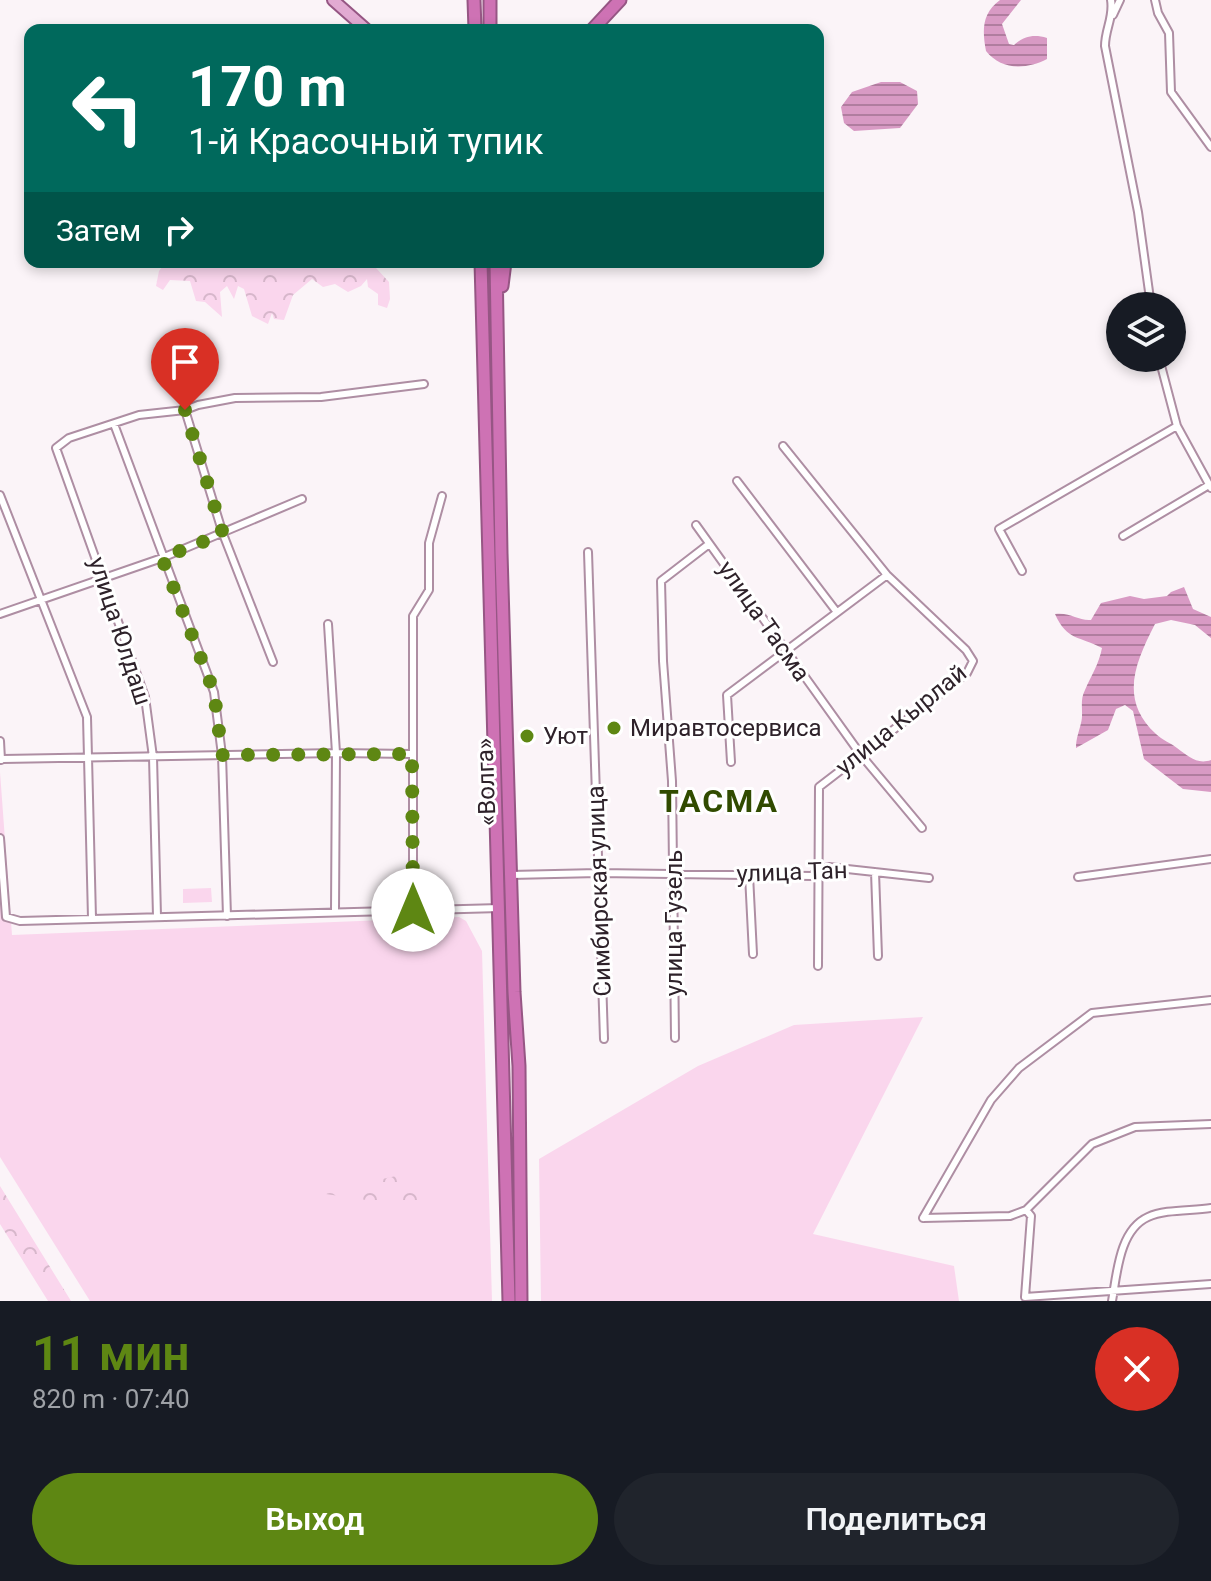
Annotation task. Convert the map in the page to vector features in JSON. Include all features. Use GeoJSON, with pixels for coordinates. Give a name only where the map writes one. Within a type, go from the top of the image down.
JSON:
{"type":"FeatureCollection","features":[{"type":"Feature","properties":{"kind":"highway"},"geometry":{"type":"LineString","coordinates":[[474,0],[475,24]]}},
{"type":"Feature","properties":{"kind":"highway"},"geometry":{"type":"LineString","coordinates":[[490,0],[490,24]]}},
{"type":"Feature","properties":{"kind":"highway"},"geometry":{"type":"LineString","coordinates":[[598,24],[620,0]]}},
{"type":"Feature","properties":{"kind":"highway","name":"«Волга»"},"geometry":{"type":"LineString","coordinates":[[481,268],[485,496],[505,1129],[512,1167],[521,1301]]}},
{"type":"Feature","properties":{"kind":"highway","name":"«Волга»"},"geometry":{"type":"LineString","coordinates":[[496,268],[501,553],[519,1066],[512,1167],[509,1301]]}},
{"type":"Feature","properties":{"kind":"highway"},"geometry":{"type":"LineString","coordinates":[[498,331],[504,268]]}},
{"type":"Feature","properties":{"kind":"main road"},"geometry":{"type":"LineString","coordinates":[[333,0],[360,24]]}},
{"type":"Feature","properties":{"kind":"street"},"geometry":{"type":"LineString","coordinates":[[1111,0],[1113,16]]}},
{"type":"Feature","properties":{"kind":"street"},"geometry":{"type":"LineString","coordinates":[[1120,0],[1108,26],[1105,46],[1138,212],[1149,292]]}},
{"type":"Feature","properties":{"kind":"street"},"geometry":{"type":"LineString","coordinates":[[1155,0],[1169,33],[1171,92],[1211,147]]}},
{"type":"Feature","properties":{"kind":"street"},"geometry":{"type":"LineString","coordinates":[[1123,536],[1210,486],[1177,426],[1163,372]]}},
{"type":"Feature","properties":{"kind":"street"},"geometry":{"type":"LineString","coordinates":[[227,916],[222,755],[214,692],[114,424],[139,415],[185,410],[235,398],[321,397],[424,384]]}},
{"type":"Feature","properties":{"kind":"street"},"geometry":{"type":"LineString","coordinates":[[185,410],[223,534],[273,662]]}},
{"type":"Feature","properties":{"kind":"street","name":"улица Юлдаш"},"geometry":{"type":"LineString","coordinates":[[114,424],[69,438],[56,448],[145,697],[153,757],[157,916]]}},
{"type":"Feature","properties":{"kind":"street"},"geometry":{"type":"LineString","coordinates":[[1022,571],[999,529],[1177,426]]}},
{"type":"Feature","properties":{"kind":"street","name":"улица Кырлай"},"geometry":{"type":"LineString","coordinates":[[783,446],[887,575],[966,650],[973,661],[967,673],[819,787],[818,870]]}},
{"type":"Feature","properties":{"kind":"street"},"geometry":{"type":"LineString","coordinates":[[737,481],[836,611]]}},
{"type":"Feature","properties":{"kind":"street"},"geometry":{"type":"LineString","coordinates":[[0,495],[87,717],[92,918]]}},
{"type":"Feature","properties":{"kind":"street"},"geometry":{"type":"LineString","coordinates":[[413,910],[413,616],[429,590],[429,543],[442,496]]}},
{"type":"Feature","properties":{"kind":"street"},"geometry":{"type":"LineString","coordinates":[[0,614],[162,558],[302,499]]}},
{"type":"Feature","properties":{"kind":"street","name":"улица Тасма"},"geometry":{"type":"LineString","coordinates":[[696,525],[861,755],[922,828]]}},
{"type":"Feature","properties":{"kind":"street","name":"улица Гузель"},"geometry":{"type":"LineString","coordinates":[[675,1038],[675,874],[661,581],[709,544]]}},
{"type":"Feature","properties":{"kind":"street","name":"Симбирская улица"},"geometry":{"type":"LineString","coordinates":[[588,552],[604,1039]]}},
{"type":"Feature","properties":{"kind":"street"},"geometry":{"type":"LineString","coordinates":[[731,762],[727,695],[887,575]]}},
{"type":"Feature","properties":{"kind":"street"},"geometry":{"type":"LineString","coordinates":[[328,624],[336,753],[335,912]]}},
{"type":"Feature","properties":{"kind":"street"},"geometry":{"type":"LineString","coordinates":[[0,741],[1,760],[412,754]]}},
{"type":"Feature","properties":{"kind":"street"},"geometry":{"type":"LineString","coordinates":[[0,838],[3,905],[6,917],[20,921],[500,908]]}},
{"type":"Feature","properties":{"kind":"street"},"geometry":{"type":"LineString","coordinates":[[1078,877],[1211,859]]}},
{"type":"Feature","properties":{"kind":"street","name":"улица Тан"},"geometry":{"type":"LineString","coordinates":[[511,875],[812,876],[818,870],[829,867],[929,878]]}},
{"type":"Feature","properties":{"kind":"street"},"geometry":{"type":"LineString","coordinates":[[818,870],[818,966]]}},
{"type":"Feature","properties":{"kind":"street"},"geometry":{"type":"LineString","coordinates":[[875,872],[878,956]]}},
{"type":"Feature","properties":{"kind":"street"},"geometry":{"type":"LineString","coordinates":[[749,875],[753,954]]}},
{"type":"Feature","properties":{"kind":"street"},"geometry":{"type":"LineString","coordinates":[[1211,1000],[1092,1013],[1019,1068],[991,1100],[923,1218],[1010,1216],[1026,1210],[1092,1144],[1135,1127],[1211,1124]]}},
{"type":"Feature","properties":{"kind":"street"},"geometry":{"type":"LineString","coordinates":[[1112,1301],[1120,1258],[1128,1236],[1138,1223],[1150,1216],[1211,1208]]}},
{"type":"Feature","properties":{"kind":"street"},"geometry":{"type":"LineString","coordinates":[[1026,1210],[1031,1216],[1026,1299],[1211,1284]]}},
{"type":"Feature","properties":{"kind":"green space"},"geometry":{"type":"Polygon","coordinates":[[[161,268],[376,268],[389,282],[390,299],[387,308],[378,305],[378,294],[368,287],[367,279],[348,292],[335,284],[323,287],[312,279],[293,295],[284,320],[274,319],[272,313],[268,324],[252,316],[244,289],[238,286],[234,299],[227,286],[220,292],[222,317],[205,302],[196,301],[190,281],[170,280],[163,290],[156,286],[161,268]]]}},
{"type":"Feature","properties":{"kind":"green space"},"geometry":{"type":"Polygon","coordinates":[[[0,772],[12,935],[459,917],[466,921],[482,951],[492,1301],[90,1301],[0,1157],[0,772]]]}},
{"type":"Feature","properties":{"kind":"green space"},"geometry":{"type":"Polygon","coordinates":[[[211,888],[212,902],[183,903],[183,889],[211,888]]]}},
{"type":"Feature","properties":{"kind":"green space"},"geometry":{"type":"Polygon","coordinates":[[[923,1017],[813,1234],[954,1266],[959,1301],[541,1301],[539,1159],[698,1066],[794,1025],[923,1017]]]}},
{"type":"Feature","properties":{"kind":"green space"},"geometry":{"type":"Polygon","coordinates":[[[396,1176],[429,1185],[429,1200],[407,1206],[319,1193],[396,1176]]]}},
{"type":"Feature","properties":{"kind":"green space"},"geometry":{"type":"Polygon","coordinates":[[[0,1186],[71,1301],[48,1301],[0,1224],[0,1186]]]}},
{"type":"Feature","properties":{"kind":"shaded area"},"geometry":{"type":"Polygon","coordinates":[[[1000,0],[1021,0],[1002,24],[1009,44],[1014,45],[1029,37],[1047,38],[1047,59],[1031,65],[1006,65],[986,51],[985,22],[990,10],[1000,0]]]}},
{"type":"Feature","properties":{"kind":"shaded area"},"geometry":{"type":"Polygon","coordinates":[[[881,82],[900,82],[917,91],[918,104],[900,128],[854,131],[844,123],[841,107],[852,92],[881,82]]]}},
{"type":"Feature","properties":{"kind":"shaded area"},"geometry":{"type":"Polygon","coordinates":[[[1184,587],[1193,609],[1211,617],[1211,638],[1195,625],[1171,620],[1155,624],[1137,667],[1134,695],[1137,708],[1158,736],[1193,759],[1211,760],[1211,792],[1183,789],[1144,759],[1133,711],[1125,705],[1116,709],[1108,730],[1076,748],[1083,694],[1102,648],[1069,633],[1055,614],[1091,620],[1101,603],[1130,596],[1144,599],[1167,596],[1184,587]]]}},
{"type":"Feature","properties":{"kind":"place","name":"Миравтосервиса"},"geometry":{"type":"Point","coordinates":[614,728]}},
{"type":"Feature","properties":{"kind":"place","name":"Уют"},"geometry":{"type":"Point","coordinates":[527,736]}},
{"type":"Feature","properties":{"kind":"district","name":"ТАСМА"},"geometry":{"type":"Point","coordinates":[719,801]}},
{"type":"Feature","properties":{"kind":"route"},"geometry":{"type":"LineString","coordinates":[[185,410],[223,534],[162,558],[214,692],[222,755],[412,754],[413,910]]}}]}
